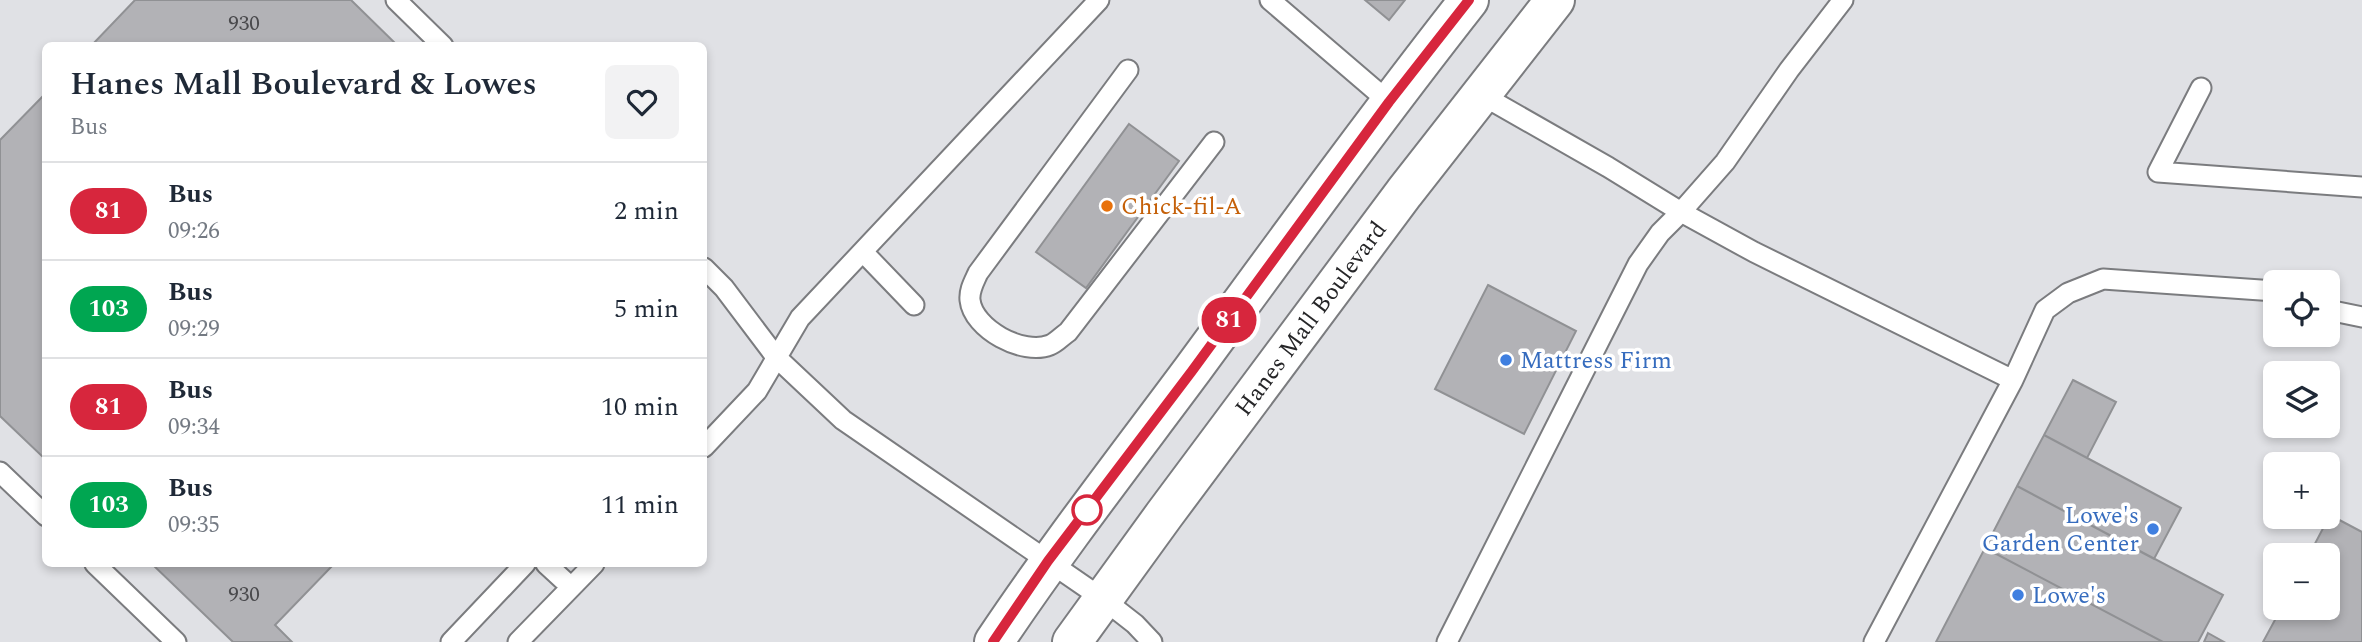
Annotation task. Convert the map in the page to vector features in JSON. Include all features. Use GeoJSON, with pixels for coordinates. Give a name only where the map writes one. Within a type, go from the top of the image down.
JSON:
{"type":"FeatureCollection","features":[{"type":"Feature","properties":{"kind":"main road"},"geometry":{"type":"LineString","coordinates":[[993,642],[1048,561],[1192,371],[1389,102],[1469,0]]}},
{"type":"Feature","properties":{"kind":"main road","name":"Hanes Mall Boulevard"},"geometry":{"type":"LineString","coordinates":[[1072,642],[1480,94],[1555,0]]}},
{"type":"Feature","properties":{"kind":"lane"},"geometry":{"type":"LineString","coordinates":[[397,0],[439,42]]}},
{"type":"Feature","properties":{"kind":"lane"},"geometry":{"type":"LineString","coordinates":[[707,444],[757,391],[800,318],[1099,0]]}},
{"type":"Feature","properties":{"kind":"lane"},"geometry":{"type":"LineString","coordinates":[[1270,0],[1389,102]]}},
{"type":"Feature","properties":{"kind":"lane"},"geometry":{"type":"LineString","coordinates":[[1447,642],[1639,264],[1660,233],[1725,162],[1789,70],[1843,0]]}},
{"type":"Feature","properties":{"kind":"lane"},"geometry":{"type":"LineString","coordinates":[[1128,70],[978,273],[971,287],[970,301],[976,315],[988,327],[1010,344],[1028,348],[1050,345],[1068,332],[1214,142]]}},
{"type":"Feature","properties":{"kind":"lane"},"geometry":{"type":"LineString","coordinates":[[2201,88],[2158,172],[2362,187]]}},
{"type":"Feature","properties":{"kind":"lane"},"geometry":{"type":"LineString","coordinates":[[1480,94],[1754,252],[2013,380]]}},
{"type":"Feature","properties":{"kind":"lane"},"geometry":{"type":"LineString","coordinates":[[863,252],[914,305]]}},
{"type":"Feature","properties":{"kind":"lane"},"geometry":{"type":"LineString","coordinates":[[707,271],[724,288],[776,357],[843,420],[1103,598],[1153,642]]}},
{"type":"Feature","properties":{"kind":"lane"},"geometry":{"type":"LineString","coordinates":[[1874,642],[2013,380],[2045,310],[2068,293],[2090,282],[2104,279],[2263,289]]}},
{"type":"Feature","properties":{"kind":"lane"},"geometry":{"type":"LineString","coordinates":[[2340,312],[2362,317]]}},
{"type":"Feature","properties":{"kind":"lane"},"geometry":{"type":"LineString","coordinates":[[0,472],[42,512]]}},
{"type":"Feature","properties":{"kind":"lane"},"geometry":{"type":"LineString","coordinates":[[97,567],[176,642]]}},
{"type":"Feature","properties":{"kind":"lane"},"geometry":{"type":"LineString","coordinates":[[451,642],[522,567]]}},
{"type":"Feature","properties":{"kind":"lane"},"geometry":{"type":"LineString","coordinates":[[550,567],[571,587]]}},
{"type":"Feature","properties":{"kind":"lane"},"geometry":{"type":"LineString","coordinates":[[518,642],[591,567]]}},
{"type":"Feature","properties":{"kind":"building"},"geometry":{"type":"Polygon","coordinates":[[[135,0],[351,0],[394,42],[95,42],[135,0]]]}},
{"type":"Feature","properties":{"kind":"building"},"geometry":{"type":"Polygon","coordinates":[[[1365,0],[1405,0],[1389,20],[1365,0]]]}},
{"type":"Feature","properties":{"kind":"building"},"geometry":{"type":"Polygon","coordinates":[[[42,97],[42,456],[0,416],[0,140],[42,97]]]}},
{"type":"Feature","properties":{"kind":"building","name":"Chick-fil-A"},"geometry":{"type":"Polygon","coordinates":[[[1129,124],[1179,161],[1086,288],[1036,252],[1129,124]]]}},
{"type":"Feature","properties":{"kind":"building","name":"Mattress Firm"},"geometry":{"type":"Polygon","coordinates":[[[1488,285],[1576,331],[1524,434],[1435,389],[1488,285]]]}},
{"type":"Feature","properties":{"kind":"building"},"geometry":{"type":"Polygon","coordinates":[[[2073,380],[2116,402],[2087,458],[2044,435],[2073,380]]]}},
{"type":"Feature","properties":{"kind":"building"},"geometry":{"type":"Polygon","coordinates":[[[2044,435],[2181,508],[2154,559],[2017,486],[2044,435]]]}},
{"type":"Feature","properties":{"kind":"building"},"geometry":{"type":"Polygon","coordinates":[[[2017,486],[2223,595],[2198,642],[2163,642],[1985,548],[2017,486]]]}},
{"type":"Feature","properties":{"kind":"building"},"geometry":{"type":"Polygon","coordinates":[[[2340,520],[2362,532],[2362,642],[2263,642],[2275,620],[2340,620],[2340,543],[2315,543],[2323,529],[2340,529],[2340,520]]]}},
{"type":"Feature","properties":{"kind":"building","name":"Lowe's"},"geometry":{"type":"Polygon","coordinates":[[[1985,548],[2163,642],[1936,642],[1985,548]]]}},
{"type":"Feature","properties":{"kind":"building"},"geometry":{"type":"Polygon","coordinates":[[[155,567],[331,567],[275,625],[292,642],[233,642],[155,567]]]}},
{"type":"Feature","properties":{"kind":"building"},"geometry":{"type":"Polygon","coordinates":[[[2208,633],[2224,642],[2204,642],[2208,633]]]}},
{"type":"Feature","properties":{"kind":"bus line","name":"81"},"geometry":{"type":"LineString","coordinates":[[993,642],[1048,561],[1192,371],[1389,102],[1469,0]]}},
{"type":"Feature","properties":{"kind":"place","name":"Chick-fil-A"},"geometry":{"type":"Point","coordinates":[1107,206]}},
{"type":"Feature","properties":{"kind":"place","name":"Mattress Firm"},"geometry":{"type":"Point","coordinates":[1506,360]}},
{"type":"Feature","properties":{"kind":"place","name":"Lowe's Garden Center"},"geometry":{"type":"Point","coordinates":[2153,529]}},
{"type":"Feature","properties":{"kind":"place","name":"Lowe's"},"geometry":{"type":"Point","coordinates":[2018,595]}}]}
